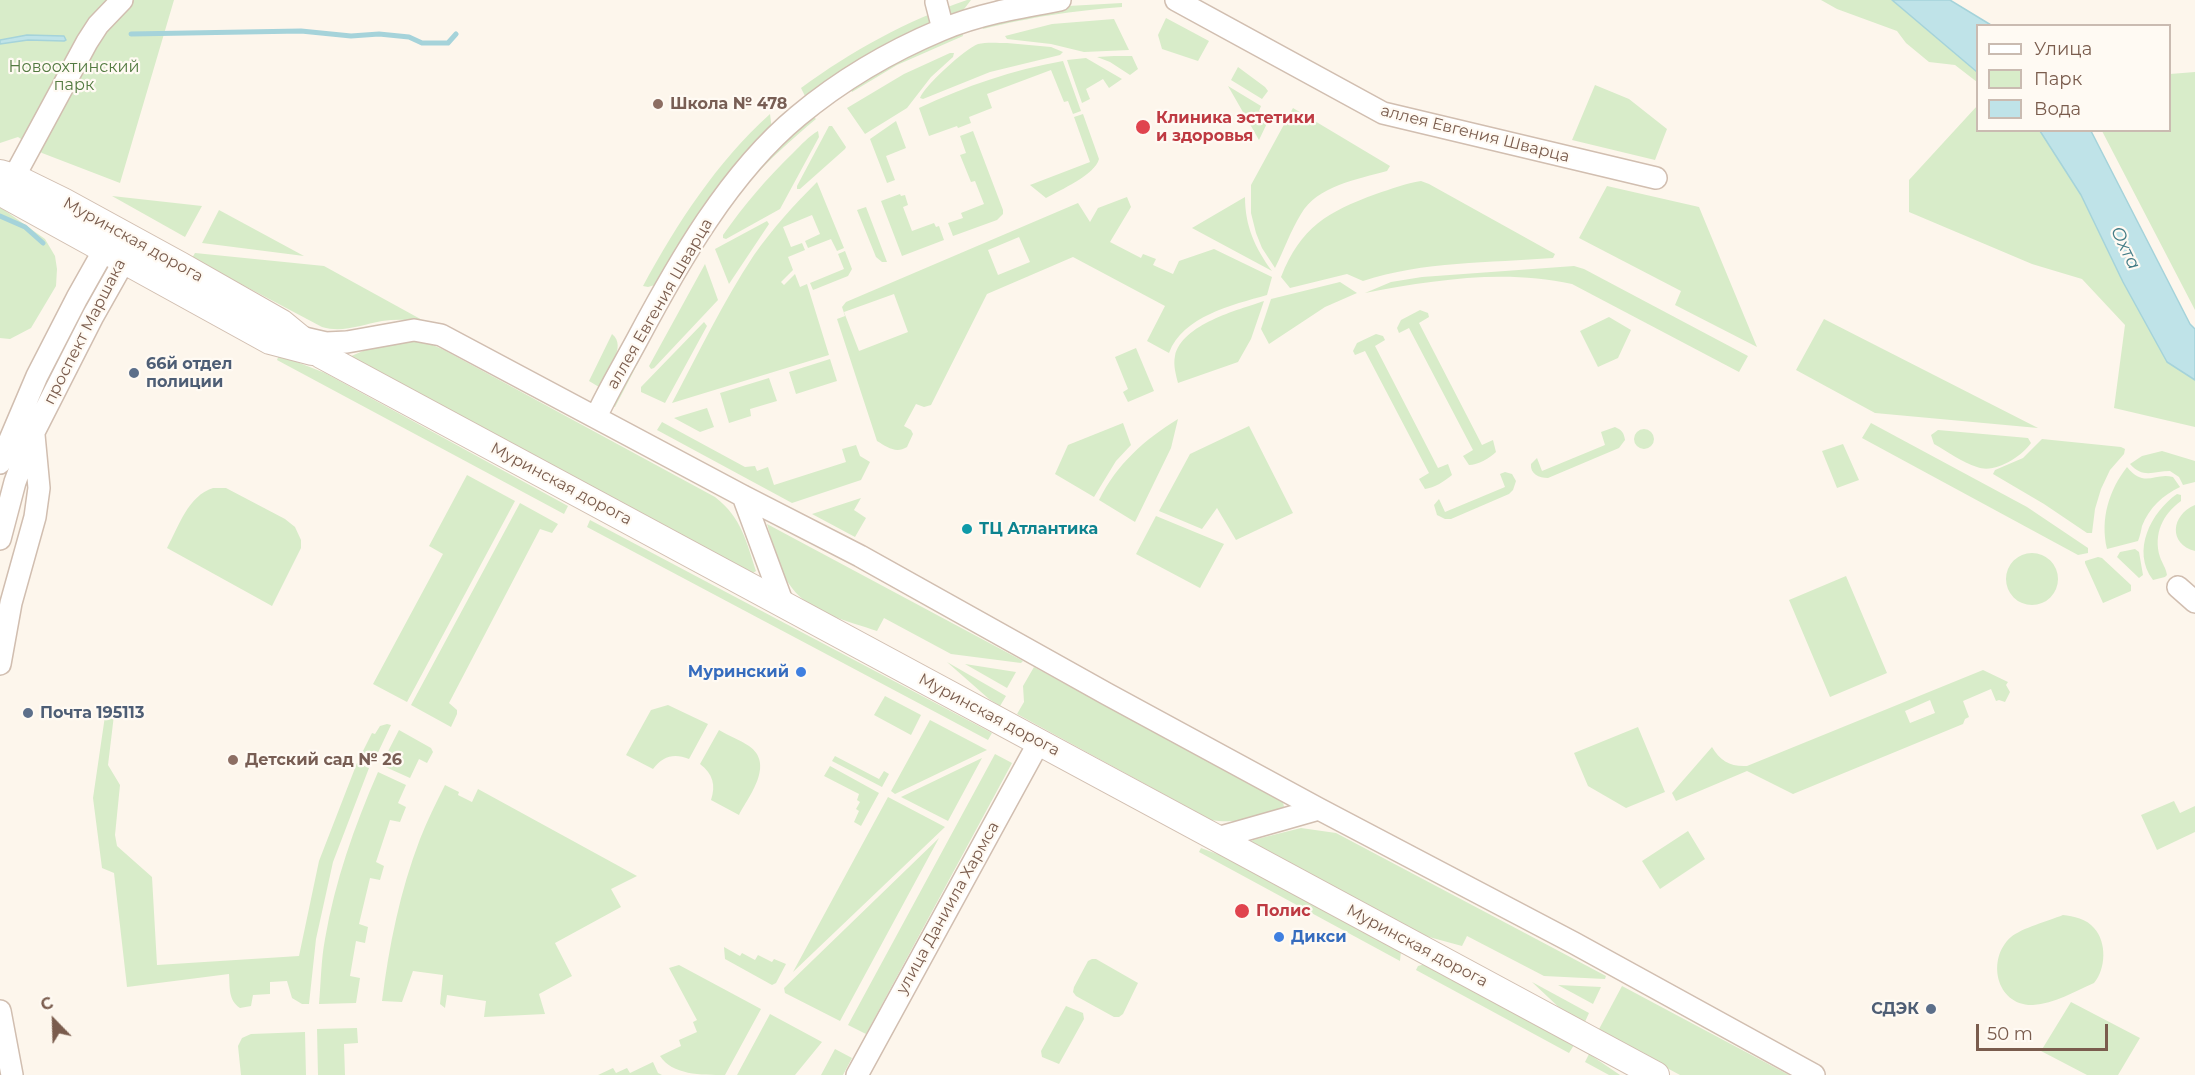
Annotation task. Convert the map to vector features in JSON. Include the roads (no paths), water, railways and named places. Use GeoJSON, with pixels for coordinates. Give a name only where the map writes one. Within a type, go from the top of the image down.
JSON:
{"type":"FeatureCollection","features":[{"type":"Feature","properties":{"kind":"street"},"geometry":{"type":"LineString","coordinates":[[5,180],[98,25],[122,0]]}},
{"type":"Feature","properties":{"kind":"street","name":"аллея Евгения Шварца"},"geometry":{"type":"LineString","coordinates":[[596,417],[651,314],[698,234],[749,165],[797,117],[871,66],[943,29],[1016,8],[1060,0]]}},
{"type":"Feature","properties":{"kind":"street","name":"аллея Евгения Шварца"},"geometry":{"type":"LineString","coordinates":[[1176,0],[1383,113],[1656,178]]}},
{"type":"Feature","properties":{"kind":"street"},"geometry":{"type":"LineString","coordinates":[[936,2],[943,29]]}},
{"type":"Feature","properties":{"kind":"street","name":"Муринская дорога"},"geometry":{"type":"LineString","coordinates":[[5,180],[63,201],[118,249],[270,341],[321,355]]}},
{"type":"Feature","properties":{"kind":"street","name":"Муринская дорога"},"geometry":{"type":"LineString","coordinates":[[118,249],[272,317],[321,355],[1656,1075]]}},
{"type":"Feature","properties":{"kind":"street","name":"проспект Маршака"},"geometry":{"type":"LineString","coordinates":[[0,539],[15,482],[33,434],[93,316],[118,249]]}},
{"type":"Feature","properties":{"kind":"street","name":"проспект Маршака"},"geometry":{"type":"LineString","coordinates":[[0,463],[37,376],[118,249]]}},
{"type":"Feature","properties":{"kind":"street"},"geometry":{"type":"LineString","coordinates":[[298,336],[326,343],[347,342],[414,330],[441,335],[860,556],[1318,809],[1574,943],[1814,1075]]}},
{"type":"Feature","properties":{"kind":"street"},"geometry":{"type":"LineString","coordinates":[[0,664],[11,603],[35,517],[39,488],[33,434]]}},
{"type":"Feature","properties":{"kind":"street"},"geometry":{"type":"LineString","coordinates":[[743,496],[783,604]]}},
{"type":"Feature","properties":{"kind":"street"},"geometry":{"type":"LineString","coordinates":[[2178,587],[2195,602]]}},
{"type":"Feature","properties":{"kind":"street","name":"улица Даниила Хармса"},"geometry":{"type":"LineString","coordinates":[[857,1075],[1039,742]]}},
{"type":"Feature","properties":{"kind":"street"},"geometry":{"type":"LineString","coordinates":[[1217,838],[1318,809]]}},
{"type":"Feature","properties":{"kind":"street"},"geometry":{"type":"LineString","coordinates":[[0,1011],[12,1075]]}},
{"type":"Feature","properties":{"kind":"water"},"geometry":{"type":"Polygon","coordinates":[[[1892,0],[1950,0],[1989,24],[1976,24],[1976,71],[1892,0]]]}},
{"type":"Feature","properties":{"kind":"water"},"geometry":{"type":"Polygon","coordinates":[[[27,35],[64,36],[66,40],[28,40],[0,44],[0,40],[27,35]]]}},
{"type":"Feature","properties":{"kind":"water","name":"Охта"},"geometry":{"type":"Polygon","coordinates":[[[2041,132],[2092,132],[2190,324],[2195,329],[2195,380],[2167,362],[2123,282],[2081,195],[2041,132]]]}},
{"type":"Feature","properties":{"kind":"waterway"},"geometry":{"type":"LineString","coordinates":[[131,34],[301,31],[351,36],[379,34],[409,37],[422,43],[448,43],[456,34]]}},
{"type":"Feature","properties":{"kind":"waterway"},"geometry":{"type":"LineString","coordinates":[[0,216],[25,227],[43,243]]}},
{"type":"Feature","properties":{"kind":"place","name":"Школа № 478"},"geometry":{"type":"Point","coordinates":[658,104]}},
{"type":"Feature","properties":{"kind":"place","name":"Клиника эстетики и здоровья"},"geometry":{"type":"Point","coordinates":[1143,127]}},
{"type":"Feature","properties":{"kind":"place","name":"66й отдел полиции"},"geometry":{"type":"Point","coordinates":[134,373]}},
{"type":"Feature","properties":{"kind":"place","name":"ТЦ Атлантика"},"geometry":{"type":"Point","coordinates":[967,529]}},
{"type":"Feature","properties":{"kind":"place","name":"Муринский"},"geometry":{"type":"Point","coordinates":[801,672]}},
{"type":"Feature","properties":{"kind":"place","name":"Почта 195113"},"geometry":{"type":"Point","coordinates":[28,713]}},
{"type":"Feature","properties":{"kind":"place","name":"Детский сад № 26"},"geometry":{"type":"Point","coordinates":[233,760]}},
{"type":"Feature","properties":{"kind":"place","name":"Полис"},"geometry":{"type":"Point","coordinates":[1242,911]}},
{"type":"Feature","properties":{"kind":"place","name":"Дикси"},"geometry":{"type":"Point","coordinates":[1279,937]}},
{"type":"Feature","properties":{"kind":"place","name":"СДЭК"},"geometry":{"type":"Point","coordinates":[1931,1009]}},
{"type":"Feature","properties":{"kind":"park label","name":"Новоохтинский парк"},"geometry":{"type":"Point","coordinates":[74,76]}}]}
